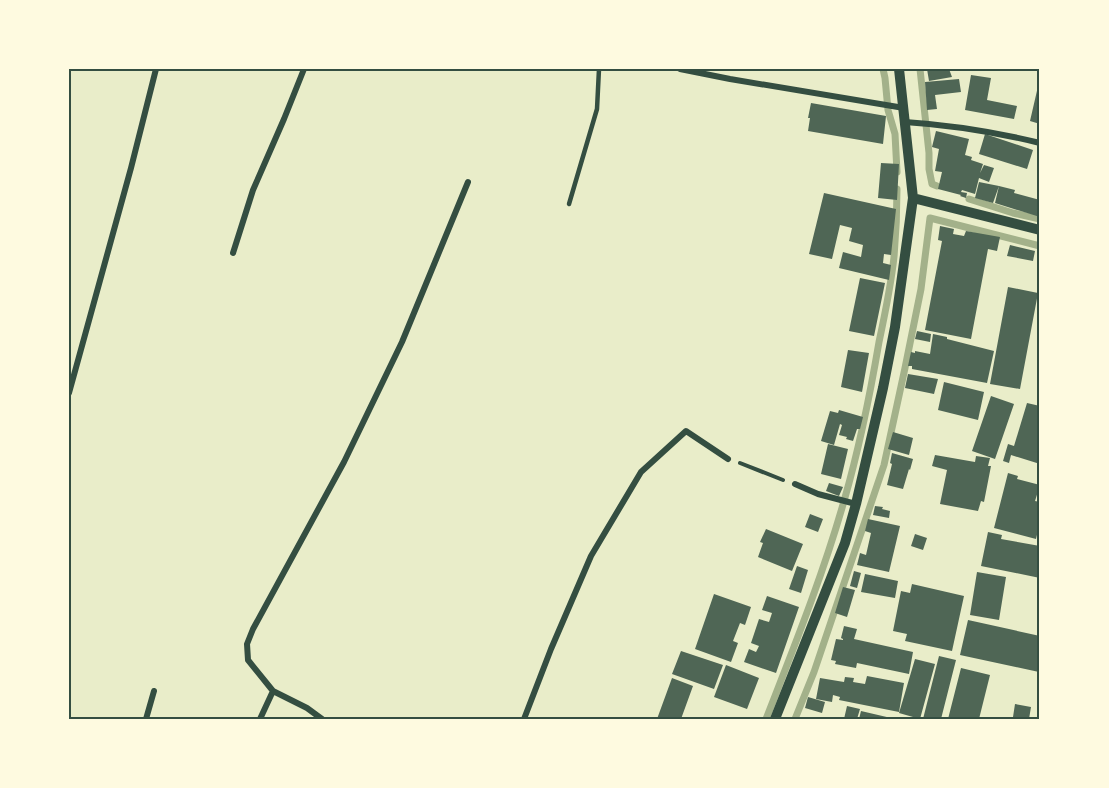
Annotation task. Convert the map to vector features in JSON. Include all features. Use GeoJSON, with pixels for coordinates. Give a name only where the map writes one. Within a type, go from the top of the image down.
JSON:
{"type":"FeatureCollection","features":[{"type":"Feature","properties":{"kind":"street"},"geometry":{"type":"LineString","coordinates":[[69,393],[156,69]]}},
{"type":"Feature","properties":{"kind":"street"},"geometry":{"type":"LineString","coordinates":[[233,253],[253,190],[304,69]]}},
{"type":"Feature","properties":{"kind":"street"},"geometry":{"type":"LineString","coordinates":[[680,69],[904,108]]}},
{"type":"Feature","properties":{"kind":"street"},"geometry":{"type":"LineString","coordinates":[[775,719],[845,543],[883,388],[895,327],[913,198],[899,69]]}},
{"type":"Feature","properties":{"kind":"street"},"geometry":{"type":"LineString","coordinates":[[905,122],[959,127],[1040,143]]}},
{"type":"Feature","properties":{"kind":"street"},"geometry":{"type":"LineString","coordinates":[[322,719],[307,708],[273,691],[248,660],[247,644],[344,462],[402,342],[468,182]]}},
{"type":"Feature","properties":{"kind":"street"},"geometry":{"type":"LineString","coordinates":[[913,198],[1040,230]]}},
{"type":"Feature","properties":{"kind":"street"},"geometry":{"type":"LineString","coordinates":[[524,719],[591,556],[641,472],[686,431],[728,459]]}},
{"type":"Feature","properties":{"kind":"street"},"geometry":{"type":"LineString","coordinates":[[795,484],[818,494],[856,504]]}},
{"type":"Feature","properties":{"kind":"street"},"geometry":{"type":"LineString","coordinates":[[146,719],[154,691]]}},
{"type":"Feature","properties":{"kind":"street"},"geometry":{"type":"LineString","coordinates":[[260,719],[273,691]]}},
{"type":"Feature","properties":{"kind":"lane"},"geometry":{"type":"LineString","coordinates":[[568,204],[597,109],[599,69]]}},
{"type":"Feature","properties":{"kind":"path"},"geometry":{"type":"LineString","coordinates":[[728,459],[795,484]]}},
{"type":"Feature","properties":{"kind":"building"},"geometry":{"type":"Polygon","coordinates":[[[927,69],[949,69],[952,77],[929,81],[927,69]]]}},
{"type":"Feature","properties":{"kind":"building"},"geometry":{"type":"Polygon","coordinates":[[[971,75],[991,78],[987,100],[1017,106],[1014,119],[965,110],[971,75]]]}},
{"type":"Feature","properties":{"kind":"building"},"geometry":{"type":"Polygon","coordinates":[[[959,79],[961,92],[935,95],[937,109],[927,110],[925,82],[959,79]]]}},
{"type":"Feature","properties":{"kind":"building"},"geometry":{"type":"Polygon","coordinates":[[[1040,82],[1040,124],[1030,121],[1040,82]]]}},
{"type":"Feature","properties":{"kind":"building"},"geometry":{"type":"Polygon","coordinates":[[[811,103],[886,116],[883,144],[808,131],[811,103]]]}},
{"type":"Feature","properties":{"kind":"building"},"geometry":{"type":"Polygon","coordinates":[[[936,131],[969,139],[965,155],[983,164],[980,173],[984,165],[994,168],[989,182],[979,178],[975,194],[962,190],[961,192],[967,193],[966,198],[938,189],[942,172],[935,171],[939,149],[932,147],[936,131]]]}},
{"type":"Feature","properties":{"kind":"building"},"geometry":{"type":"Polygon","coordinates":[[[985,134],[1033,150],[1027,169],[979,154],[985,134]]]}},
{"type":"Feature","properties":{"kind":"building"},"geometry":{"type":"Polygon","coordinates":[[[881,163],[899,164],[897,200],[878,198],[881,163]]]}},
{"type":"Feature","properties":{"kind":"building"},"geometry":{"type":"Polygon","coordinates":[[[979,182],[999,186],[993,203],[975,198],[979,182]]]}},
{"type":"Feature","properties":{"kind":"building"},"geometry":{"type":"Polygon","coordinates":[[[999,186],[1040,200],[1040,217],[995,203],[999,186]]]}},
{"type":"Feature","properties":{"kind":"building"},"geometry":{"type":"Polygon","coordinates":[[[824,193],[896,209],[891,255],[884,254],[883,263],[891,265],[889,280],[839,268],[843,252],[861,257],[863,245],[849,241],[852,228],[840,225],[832,259],[809,254],[824,193]]]}},
{"type":"Feature","properties":{"kind":"building"},"geometry":{"type":"Polygon","coordinates":[[[940,226],[954,229],[953,234],[964,236],[966,231],[1000,237],[997,251],[988,249],[971,339],[925,330],[942,241],[938,240],[940,226]]]}},
{"type":"Feature","properties":{"kind":"building"},"geometry":{"type":"Polygon","coordinates":[[[1010,245],[1035,251],[1033,261],[1007,256],[1010,245]]]}},
{"type":"Feature","properties":{"kind":"building"},"geometry":{"type":"Polygon","coordinates":[[[860,278],[885,283],[874,336],[849,331],[860,278]]]}},
{"type":"Feature","properties":{"kind":"building"},"geometry":{"type":"Polygon","coordinates":[[[1008,287],[1038,293],[1020,389],[990,384],[1008,287]]]}},
{"type":"Feature","properties":{"kind":"building"},"geometry":{"type":"Polygon","coordinates":[[[917,331],[931,334],[930,342],[915,339],[917,331]]]}},
{"type":"Feature","properties":{"kind":"building"},"geometry":{"type":"Polygon","coordinates":[[[933,334],[994,351],[987,383],[912,369],[912,366],[908,366],[911,352],[930,354],[933,334]]]}},
{"type":"Feature","properties":{"kind":"building"},"geometry":{"type":"Polygon","coordinates":[[[848,350],[869,353],[862,392],[841,387],[848,350]]]}},
{"type":"Feature","properties":{"kind":"building"},"geometry":{"type":"Polygon","coordinates":[[[908,374],[938,379],[934,394],[905,388],[908,374]]]}},
{"type":"Feature","properties":{"kind":"building"},"geometry":{"type":"Polygon","coordinates":[[[944,382],[984,392],[978,420],[938,410],[944,382]]]}},
{"type":"Feature","properties":{"kind":"building"},"geometry":{"type":"Polygon","coordinates":[[[991,396],[1014,404],[995,459],[972,451],[991,396]]]}},
{"type":"Feature","properties":{"kind":"building"},"geometry":{"type":"Polygon","coordinates":[[[1027,403],[1040,406],[1040,464],[1011,455],[1009,463],[1003,461],[1008,444],[1014,446],[1027,403]]]}},
{"type":"Feature","properties":{"kind":"building"},"geometry":{"type":"Polygon","coordinates":[[[839,410],[863,417],[860,429],[857,429],[853,441],[839,435],[842,425],[840,424],[834,445],[821,441],[830,411],[838,413],[839,410]]]}},
{"type":"Feature","properties":{"kind":"building"},"geometry":{"type":"Polygon","coordinates":[[[893,432],[913,438],[909,455],[888,449],[893,432]]]}},
{"type":"Feature","properties":{"kind":"building"},"geometry":{"type":"Polygon","coordinates":[[[828,444],[848,449],[841,479],[821,474],[828,444]]]}},
{"type":"Feature","properties":{"kind":"building"},"geometry":{"type":"Polygon","coordinates":[[[892,453],[913,459],[903,489],[887,485],[892,453]]]}},
{"type":"Feature","properties":{"kind":"building"},"geometry":{"type":"Polygon","coordinates":[[[935,455],[975,462],[976,456],[990,458],[988,466],[991,466],[984,502],[981,501],[978,511],[940,504],[947,470],[932,466],[935,455]]]}},
{"type":"Feature","properties":{"kind":"building"},"geometry":{"type":"Polygon","coordinates":[[[1008,473],[1018,476],[1017,479],[1040,485],[1035,501],[1040,502],[1037,521],[1040,522],[1036,539],[994,528],[1008,473]]]}},
{"type":"Feature","properties":{"kind":"building"},"geometry":{"type":"Polygon","coordinates":[[[829,483],[843,487],[839,496],[826,491],[829,483]]]}},
{"type":"Feature","properties":{"kind":"building"},"geometry":{"type":"Polygon","coordinates":[[[875,506],[890,511],[889,518],[873,515],[875,506]]]}},
{"type":"Feature","properties":{"kind":"building"},"geometry":{"type":"Polygon","coordinates":[[[810,514],[823,519],[818,532],[805,527],[810,514]]]}},
{"type":"Feature","properties":{"kind":"building"},"geometry":{"type":"Polygon","coordinates":[[[868,519],[900,526],[889,572],[857,565],[860,553],[866,555],[871,533],[865,531],[868,519]]]}},
{"type":"Feature","properties":{"kind":"building"},"geometry":{"type":"Polygon","coordinates":[[[766,529],[803,544],[792,571],[758,557],[763,543],[760,542],[766,529]]]}},
{"type":"Feature","properties":{"kind":"building"},"geometry":{"type":"Polygon","coordinates":[[[988,532],[1002,535],[1001,539],[1040,546],[1040,578],[981,566],[988,532]]]}},
{"type":"Feature","properties":{"kind":"building"},"geometry":{"type":"Polygon","coordinates":[[[915,534],[927,538],[923,550],[911,546],[915,534]]]}},
{"type":"Feature","properties":{"kind":"building"},"geometry":{"type":"Polygon","coordinates":[[[797,566],[808,570],[801,593],[789,589],[797,566]]]}},
{"type":"Feature","properties":{"kind":"building"},"geometry":{"type":"Polygon","coordinates":[[[854,571],[861,573],[857,588],[850,586],[854,571]]]}},
{"type":"Feature","properties":{"kind":"building"},"geometry":{"type":"Polygon","coordinates":[[[977,572],[1006,577],[999,620],[970,615],[977,572]]]}},
{"type":"Feature","properties":{"kind":"building"},"geometry":{"type":"Polygon","coordinates":[[[865,574],[898,581],[895,598],[861,592],[865,574]]]}},
{"type":"Feature","properties":{"kind":"building"},"geometry":{"type":"Polygon","coordinates":[[[912,584],[964,596],[952,651],[905,641],[907,634],[893,631],[901,591],[910,593],[912,584]]]}},
{"type":"Feature","properties":{"kind":"building"},"geometry":{"type":"Polygon","coordinates":[[[843,587],[855,590],[847,617],[835,613],[843,587]]]}},
{"type":"Feature","properties":{"kind":"building"},"geometry":{"type":"Polygon","coordinates":[[[714,594],[751,607],[745,625],[740,623],[733,641],[738,643],[731,662],[695,649],[714,594]]]}},
{"type":"Feature","properties":{"kind":"building"},"geometry":{"type":"Polygon","coordinates":[[[767,596],[799,607],[776,673],[744,662],[749,649],[756,652],[759,646],[751,643],[759,619],[769,622],[772,613],[762,610],[767,596]]]}},
{"type":"Feature","properties":{"kind":"building"},"geometry":{"type":"Polygon","coordinates":[[[968,620],[1040,636],[1039,672],[960,655],[968,620]]]}},
{"type":"Feature","properties":{"kind":"building"},"geometry":{"type":"Polygon","coordinates":[[[844,626],[857,629],[854,639],[913,652],[909,674],[857,663],[856,668],[835,664],[836,661],[831,660],[836,639],[843,640],[841,638],[844,626]]]}},
{"type":"Feature","properties":{"kind":"building"},"geometry":{"type":"Polygon","coordinates":[[[681,651],[723,665],[714,689],[672,674],[681,651]]]}},
{"type":"Feature","properties":{"kind":"building"},"geometry":{"type":"Polygon","coordinates":[[[939,656],[956,660],[941,719],[923,719],[939,656]]]}},
{"type":"Feature","properties":{"kind":"building"},"geometry":{"type":"Polygon","coordinates":[[[915,659],[935,664],[920,719],[899,713],[915,659]]]}},
{"type":"Feature","properties":{"kind":"building"},"geometry":{"type":"Polygon","coordinates":[[[726,665],[759,678],[747,709],[714,697],[726,665]]]}},
{"type":"Feature","properties":{"kind":"building"},"geometry":{"type":"Polygon","coordinates":[[[961,668],[990,675],[979,719],[948,719],[961,668]]]}},
{"type":"Feature","properties":{"kind":"building"},"geometry":{"type":"Polygon","coordinates":[[[867,676],[904,683],[899,712],[839,700],[840,697],[833,695],[832,702],[816,699],[820,678],[844,682],[845,677],[854,678],[853,682],[865,684],[867,676]]]}},
{"type":"Feature","properties":{"kind":"building"},"geometry":{"type":"Polygon","coordinates":[[[672,678],[693,686],[681,719],[657,719],[672,678]]]}},
{"type":"Feature","properties":{"kind":"building"},"geometry":{"type":"Polygon","coordinates":[[[808,697],[825,702],[822,713],[805,708],[808,697]]]}},
{"type":"Feature","properties":{"kind":"building"},"geometry":{"type":"Polygon","coordinates":[[[1015,704],[1031,707],[1029,719],[1013,717],[1015,704]]]}},
{"type":"Feature","properties":{"kind":"building"},"geometry":{"type":"Polygon","coordinates":[[[847,706],[860,709],[857,719],[844,719],[847,706]]]}},
{"type":"Feature","properties":{"kind":"building"},"geometry":{"type":"Polygon","coordinates":[[[861,711],[891,718],[891,719],[859,719],[861,711]]]}},
{"type":"Feature","properties":{"kind":"waterway"},"geometry":{"type":"LineString","coordinates":[[883,69],[888,110],[895,134],[897,172]]}},
{"type":"Feature","properties":{"kind":"waterway"},"geometry":{"type":"LineString","coordinates":[[920,69],[929,169],[932,184],[937,186]]}},
{"type":"Feature","properties":{"kind":"waterway"},"geometry":{"type":"LineString","coordinates":[[766,719],[808,611],[855,462],[891,278],[897,189]]}},
{"type":"Feature","properties":{"kind":"waterway"},"geometry":{"type":"LineString","coordinates":[[969,199],[1040,219]]}},
{"type":"Feature","properties":{"kind":"waterway"},"geometry":{"type":"LineString","coordinates":[[795,719],[814,672],[884,465],[921,289],[930,218],[1040,246]]}}]}
